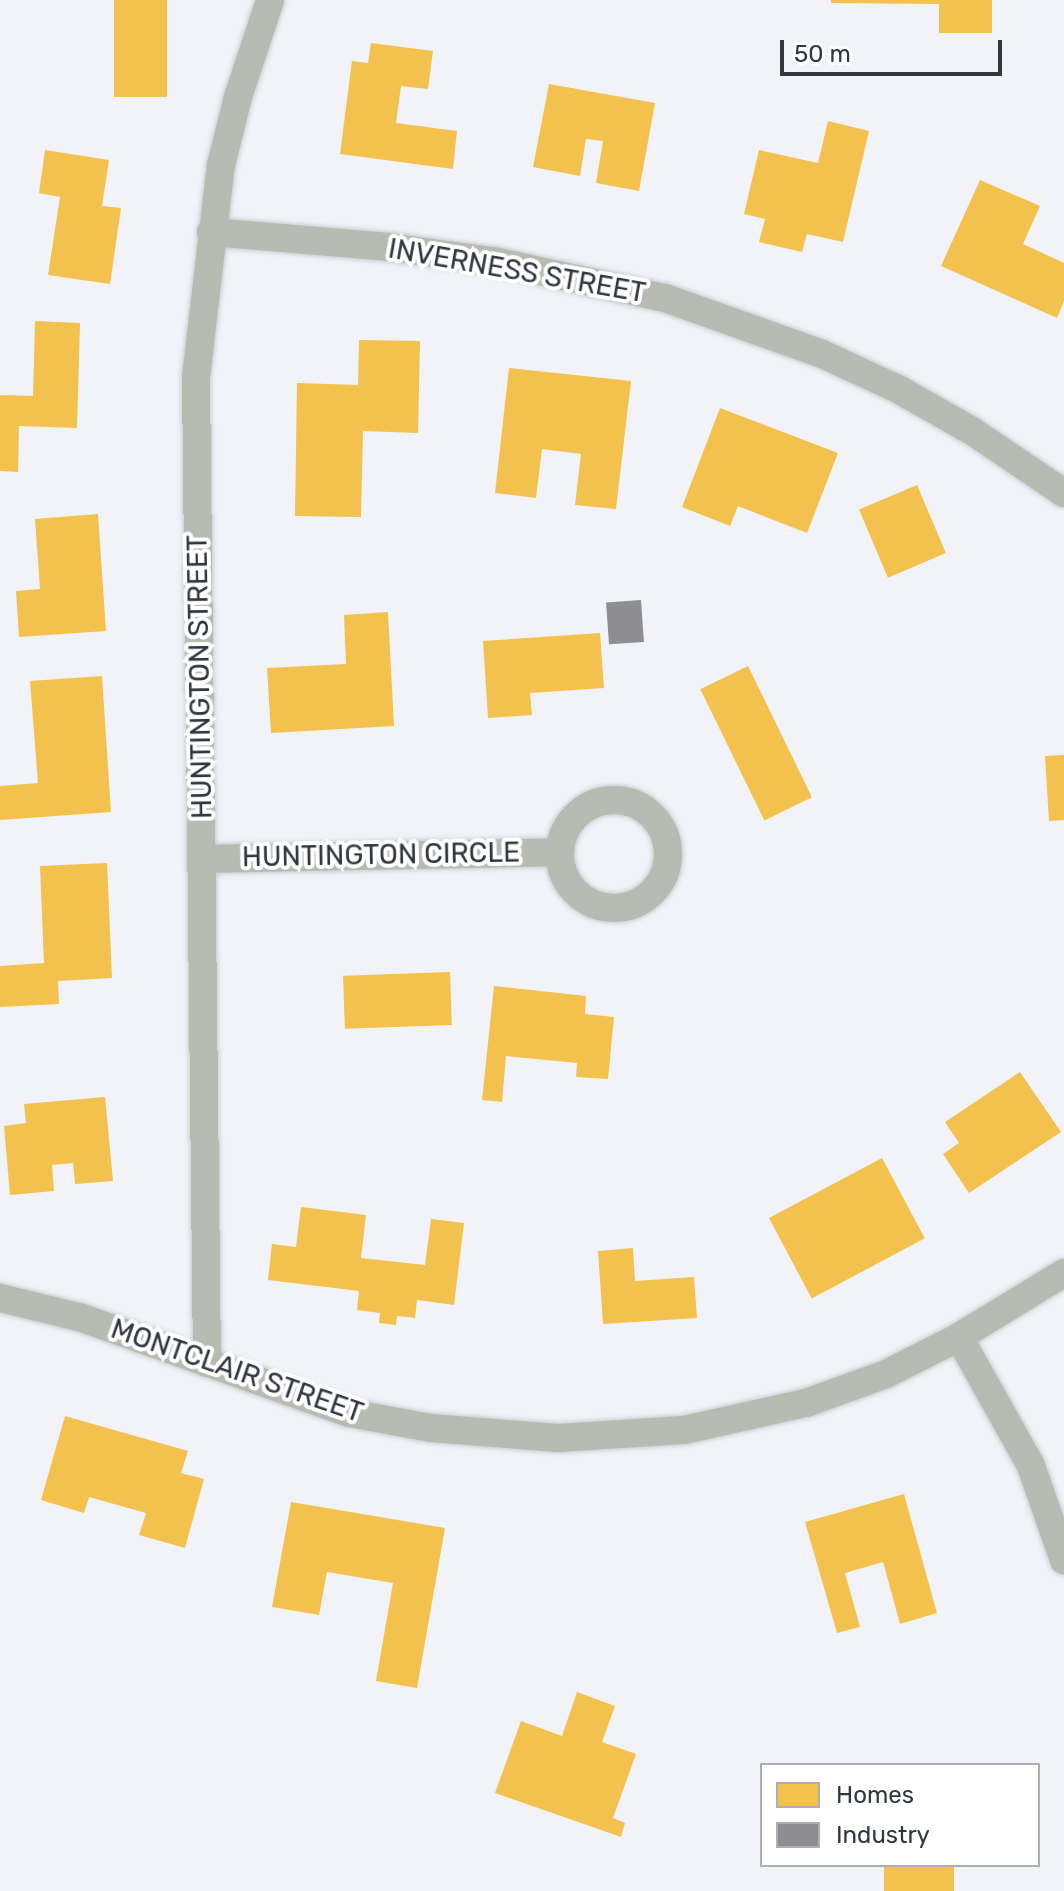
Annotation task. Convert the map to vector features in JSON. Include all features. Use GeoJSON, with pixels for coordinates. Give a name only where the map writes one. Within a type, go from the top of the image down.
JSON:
{"type":"FeatureCollection","features":[{"type":"Feature","properties":{"kind":"street","name":"HUNTINGTON STREET"},"geometry":{"type":"LineString","coordinates":[[207,1363],[195,396],[211,232],[232,119],[270,0]]}},
{"type":"Feature","properties":{"kind":"street","name":"INVERNESS STREET"},"geometry":{"type":"LineString","coordinates":[[211,232],[389,247],[498,262],[665,298],[822,354],[885,382],[972,431],[1064,493]]}},
{"type":"Feature","properties":{"kind":"street","name":"HUNTINGTON CIRCLE"},"geometry":{"type":"LineString","coordinates":[[203,859],[559,852]]}},
{"type":"Feature","properties":{"kind":"street","name":"MONTCLAIR STREET"},"geometry":{"type":"LineString","coordinates":[[0,1298],[82,1318],[306,1400],[390,1422],[515,1437],[600,1437],[684,1430],[767,1414],[846,1390],[959,1337],[1064,1273]]}},
{"type":"Feature","properties":{"kind":"street"},"geometry":{"type":"LineString","coordinates":[[959,1337],[1031,1466],[1064,1560]]}},
{"type":"Feature","properties":{"kind":"building: Homes"},"geometry":{"type":"Polygon","coordinates":[[[114,0],[167,0],[167,97],[114,97],[114,0]]]}},
{"type":"Feature","properties":{"kind":"building: Homes"},"geometry":{"type":"Polygon","coordinates":[[[831,0],[992,0],[992,33],[939,33],[939,4],[831,3],[831,0]]]}},
{"type":"Feature","properties":{"kind":"building: Homes"},"geometry":{"type":"Polygon","coordinates":[[[371,43],[433,51],[428,89],[401,86],[396,123],[457,131],[453,169],[340,154],[352,61],[368,63],[371,43]]]}},
{"type":"Feature","properties":{"kind":"building: Homes"},"geometry":{"type":"Polygon","coordinates":[[[549,84],[655,103],[639,191],[596,183],[603,141],[586,139],[580,176],[533,167],[549,84]]]}},
{"type":"Feature","properties":{"kind":"building: Homes"},"geometry":{"type":"Polygon","coordinates":[[[828,121],[869,131],[843,242],[807,234],[802,252],[759,242],[765,219],[744,214],[759,150],[818,163],[828,121]]]}},
{"type":"Feature","properties":{"kind":"building: Homes"},"geometry":{"type":"Polygon","coordinates":[[[45,150],[109,160],[102,206],[121,208],[110,284],[48,275],[60,197],[39,193],[45,150]]]}},
{"type":"Feature","properties":{"kind":"building: Homes"},"geometry":{"type":"Polygon","coordinates":[[[980,180],[1040,206],[1023,244],[1064,263],[1064,301],[1057,318],[941,266],[980,180]]]}},
{"type":"Feature","properties":{"kind":"building: Homes"},"geometry":{"type":"Polygon","coordinates":[[[35,321],[80,323],[77,428],[19,426],[18,472],[0,471],[0,395],[33,396],[35,321]]]}},
{"type":"Feature","properties":{"kind":"building: Homes"},"geometry":{"type":"Polygon","coordinates":[[[359,340],[420,341],[418,433],[363,431],[361,517],[295,516],[297,383],[358,385],[359,340]]]}},
{"type":"Feature","properties":{"kind":"building: Homes"},"geometry":{"type":"Polygon","coordinates":[[[509,368],[631,381],[616,509],[575,505],[581,454],[542,449],[536,498],[495,493],[509,368]]]}},
{"type":"Feature","properties":{"kind":"building: Homes"},"geometry":{"type":"Polygon","coordinates":[[[720,408],[838,453],[807,533],[738,506],[730,526],[682,507],[720,408]]]}},
{"type":"Feature","properties":{"kind":"building: Homes"},"geometry":{"type":"Polygon","coordinates":[[[917,485],[946,553],[888,578],[859,510],[917,485]]]}},
{"type":"Feature","properties":{"kind":"building: Homes"},"geometry":{"type":"Polygon","coordinates":[[[98,514],[106,631],[19,637],[16,591],[40,589],[35,519],[98,514]]]}},
{"type":"Feature","properties":{"kind":"building: Homes"},"geometry":{"type":"Polygon","coordinates":[[[388,612],[394,726],[271,733],[267,668],[346,664],[344,615],[388,612]]]}},
{"type":"Feature","properties":{"kind":"building: Homes"},"geometry":{"type":"Polygon","coordinates":[[[600,633],[604,688],[530,693],[532,715],[488,718],[483,641],[600,633]]]}},
{"type":"Feature","properties":{"kind":"building: Homes"},"geometry":{"type":"Polygon","coordinates":[[[748,666],[812,797],[764,820],[700,689],[748,666]]]}},
{"type":"Feature","properties":{"kind":"building: Homes"},"geometry":{"type":"Polygon","coordinates":[[[102,676],[111,812],[0,820],[0,786],[38,783],[30,681],[102,676]]]}},
{"type":"Feature","properties":{"kind":"building: Homes"},"geometry":{"type":"Polygon","coordinates":[[[1064,755],[1064,820],[1049,821],[1045,756],[1064,755]]]}},
{"type":"Feature","properties":{"kind":"building: Homes"},"geometry":{"type":"Polygon","coordinates":[[[107,863],[112,978],[58,981],[59,1004],[0,1007],[0,966],[44,963],[40,866],[107,863]]]}},
{"type":"Feature","properties":{"kind":"building: Homes"},"geometry":{"type":"Polygon","coordinates":[[[450,972],[452,1025],[345,1029],[343,976],[450,972]]]}},
{"type":"Feature","properties":{"kind":"building: Homes"},"geometry":{"type":"Polygon","coordinates":[[[494,986],[586,996],[585,1014],[614,1017],[608,1079],[576,1077],[577,1063],[506,1056],[502,1102],[482,1100],[494,986]]]}},
{"type":"Feature","properties":{"kind":"building: Homes"},"geometry":{"type":"Polygon","coordinates":[[[1020,1072],[1061,1132],[969,1193],[943,1154],[959,1143],[945,1122],[1020,1072]]]}},
{"type":"Feature","properties":{"kind":"building: Homes"},"geometry":{"type":"Polygon","coordinates":[[[105,1097],[113,1181],[75,1184],[73,1163],[52,1165],[54,1191],[10,1195],[4,1126],[26,1123],[24,1104],[105,1097]]]}},
{"type":"Feature","properties":{"kind":"building: Homes"},"geometry":{"type":"Polygon","coordinates":[[[882,1158],[925,1238],[812,1298],[769,1218],[882,1158]]]}},
{"type":"Feature","properties":{"kind":"building: Homes"},"geometry":{"type":"Polygon","coordinates":[[[301,1207],[366,1215],[361,1258],[425,1265],[431,1219],[464,1223],[454,1305],[417,1300],[415,1318],[397,1316],[396,1325],[379,1323],[380,1313],[357,1310],[359,1291],[268,1280],[272,1244],[296,1247],[301,1207]]]}},
{"type":"Feature","properties":{"kind":"building: Homes"},"geometry":{"type":"Polygon","coordinates":[[[633,1248],[635,1281],[694,1277],[697,1318],[603,1324],[598,1251],[633,1248]]]}},
{"type":"Feature","properties":{"kind":"building: Homes"},"geometry":{"type":"Polygon","coordinates":[[[65,1416],[188,1451],[181,1473],[204,1479],[185,1548],[139,1535],[146,1513],[89,1497],[84,1513],[41,1500],[65,1416]]]}},
{"type":"Feature","properties":{"kind":"building: Homes"},"geometry":{"type":"Polygon","coordinates":[[[904,1494],[937,1613],[900,1624],[883,1562],[845,1573],[860,1627],[837,1633],[805,1522],[904,1494]]]}},
{"type":"Feature","properties":{"kind":"building: Homes"},"geometry":{"type":"Polygon","coordinates":[[[291,1502],[445,1528],[417,1688],[376,1681],[393,1583],[327,1572],[319,1615],[272,1607],[291,1502]]]}},
{"type":"Feature","properties":{"kind":"building: Homes"},"geometry":{"type":"Polygon","coordinates":[[[577,1692],[615,1706],[602,1742],[636,1754],[613,1818],[625,1823],[621,1837],[495,1793],[521,1721],[562,1736],[577,1692]]]}},
{"type":"Feature","properties":{"kind":"building: Homes"},"geometry":{"type":"Polygon","coordinates":[[[884,1867],[954,1867],[954,1891],[884,1891],[884,1867]]]}},
{"type":"Feature","properties":{"kind":"building: Industry"},"geometry":{"type":"Polygon","coordinates":[[[641,600],[644,642],[609,644],[606,602],[641,600]]]}}]}
